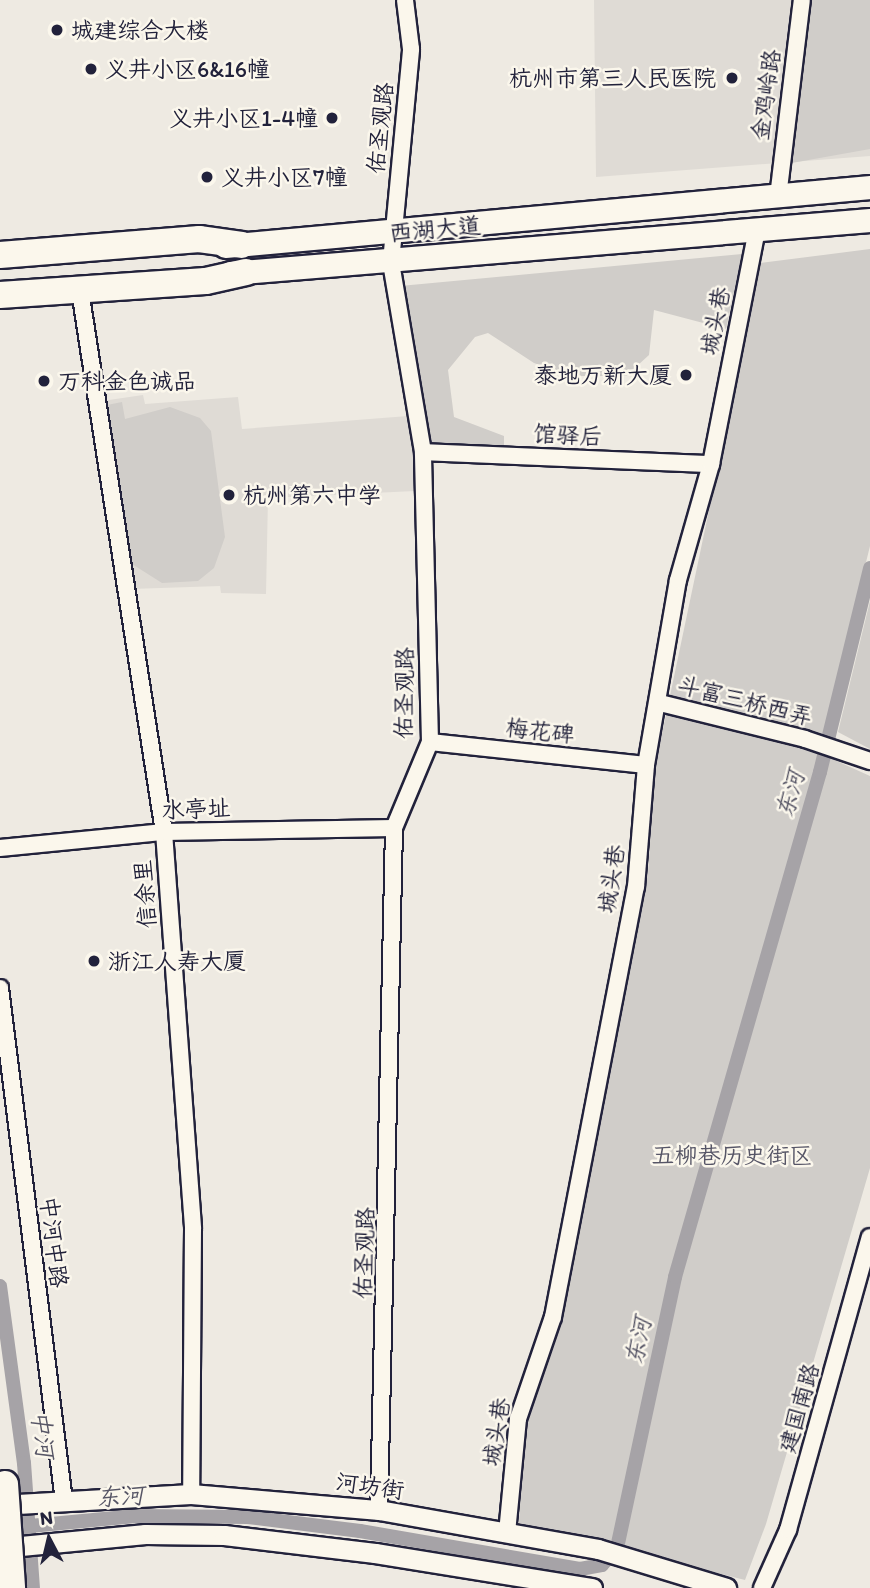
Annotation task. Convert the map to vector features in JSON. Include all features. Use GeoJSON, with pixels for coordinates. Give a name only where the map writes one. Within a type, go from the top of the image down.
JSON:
{"type":"FeatureCollection","features":[{"type":"Feature","properties":{"kind":"highway"},"geometry":{"type":"LineString","coordinates":[[0,255],[200,239],[242,245]]}},
{"type":"Feature","properties":{"kind":"highway"},"geometry":{"type":"LineString","coordinates":[[0,295],[206,281],[246,272]]}},
{"type":"Feature","properties":{"kind":"highway"},"geometry":{"type":"LineString","coordinates":[[0,1469],[12,1588]]}},
{"type":"Feature","properties":{"kind":"main road","name":"西湖大道"},"geometry":{"type":"LineString","coordinates":[[0,263],[391,234],[870,187]]}},
{"type":"Feature","properties":{"kind":"main road","name":"西湖大道"},"geometry":{"type":"LineString","coordinates":[[0,289],[391,262],[870,220]]}},
{"type":"Feature","properties":{"kind":"street","name":"佑圣观路"},"geometry":{"type":"LineString","coordinates":[[379,1510],[394,828],[430,742],[423,452],[391,262],[391,234],[411,49],[405,0]]}},
{"type":"Feature","properties":{"kind":"street","name":"金鸡岭路"},"geometry":{"type":"LineString","coordinates":[[778,197],[802,0]]}},
{"type":"Feature","properties":{"kind":"street","name":"城头巷"},"geometry":{"type":"LineString","coordinates":[[507,1532],[517,1419],[553,1317],[636,887],[646,765],[660,703],[678,580],[711,464],[757,230]]}},
{"type":"Feature","properties":{"kind":"street","name":"信余里"},"geometry":{"type":"LineString","coordinates":[[81,297],[164,832],[192,1229],[191,1494]]}},
{"type":"Feature","properties":{"kind":"street","name":"馆驿后"},"geometry":{"type":"LineString","coordinates":[[423,452],[711,464]]}},
{"type":"Feature","properties":{"kind":"street","name":"斗富三桥西弄"},"geometry":{"type":"LineString","coordinates":[[660,703],[844,750],[870,761]]}},
{"type":"Feature","properties":{"kind":"street","name":"梅花碑"},"geometry":{"type":"LineString","coordinates":[[430,742],[646,765]]}},
{"type":"Feature","properties":{"kind":"street","name":"水亭址"},"geometry":{"type":"LineString","coordinates":[[0,848],[164,832],[394,828]]}},
{"type":"Feature","properties":{"kind":"street","name":"中河中路"},"geometry":{"type":"LineString","coordinates":[[0,988],[60,1501]]}},
{"type":"Feature","properties":{"kind":"street","name":"建国南路"},"geometry":{"type":"LineString","coordinates":[[762,1588],[788,1530],[870,1237]]}},
{"type":"Feature","properties":{"kind":"street"},"geometry":{"type":"LineString","coordinates":[[854,1296],[870,1303]]}},
{"type":"Feature","properties":{"kind":"street","name":"河坊街"},"geometry":{"type":"LineString","coordinates":[[8,1505],[191,1494],[379,1510],[604,1550],[726,1588]]}},
{"type":"Feature","properties":{"kind":"street"},"geometry":{"type":"LineString","coordinates":[[9,1547],[145,1534],[224,1535],[375,1553],[592,1588]]}},
{"type":"Feature","properties":{"kind":"shaded area","name":"杭州市第三人民医院"},"geometry":{"type":"Polygon","coordinates":[[[594,0],[870,0],[870,156],[596,177],[594,0]]]}},
{"type":"Feature","properties":{"kind":"shaded area","name":"杭州第六中学"},"geometry":{"type":"Polygon","coordinates":[[[143,395],[145,404],[238,397],[242,429],[408,416],[416,451],[415,491],[268,498],[266,594],[221,593],[220,586],[131,589],[102,401],[143,395]]]}},
{"type":"Feature","properties":{"kind":"green space"},"geometry":{"type":"Polygon","coordinates":[[[805,0],[870,0],[870,149],[786,164],[805,0]]]}},
{"type":"Feature","properties":{"kind":"green space","name":"五柳巷历史街区"},"geometry":{"type":"Polygon","coordinates":[[[870,249],[870,546],[819,753],[870,776],[870,1168],[766,1524],[745,1580],[519,1523],[524,1423],[577,1242],[648,873],[655,767],[761,263],[870,249]]]}},
{"type":"Feature","properties":{"kind":"green space"},"geometry":{"type":"Polygon","coordinates":[[[742,254],[726,329],[654,310],[649,355],[626,376],[570,376],[534,363],[488,333],[475,337],[448,370],[454,417],[504,436],[504,446],[428,443],[400,286],[742,254]]]}},
{"type":"Feature","properties":{"kind":"green space"},"geometry":{"type":"Polygon","coordinates":[[[122,402],[125,419],[170,407],[200,418],[211,431],[225,537],[214,568],[198,581],[162,583],[132,564],[107,405],[122,402]]]}},
{"type":"Feature","properties":{"kind":"green space"},"geometry":{"type":"Polygon","coordinates":[[[870,601],[870,749],[838,732],[870,601]]]}},
{"type":"Feature","properties":{"kind":"waterway","name":"东河"},"geometry":{"type":"LineString","coordinates":[[30,1526],[136,1516],[248,1517],[360,1531],[580,1569],[602,1565],[617,1548],[675,1277],[820,772],[870,568]]}},
{"type":"Feature","properties":{"kind":"waterway","name":"中河"},"geometry":{"type":"LineString","coordinates":[[0,1286],[24,1463],[33,1588]]}},
{"type":"Feature","properties":{"kind":"place","name":"城建综合大楼"},"geometry":{"type":"Point","coordinates":[57,30]}},
{"type":"Feature","properties":{"kind":"place","name":"义井小区6&16幢"},"geometry":{"type":"Point","coordinates":[91,69]}},
{"type":"Feature","properties":{"kind":"place","name":"杭州市第三人民医院"},"geometry":{"type":"Point","coordinates":[732,78]}},
{"type":"Feature","properties":{"kind":"place","name":"义井小区1-4幢"},"geometry":{"type":"Point","coordinates":[332,118]}},
{"type":"Feature","properties":{"kind":"place","name":"义井小区7幢"},"geometry":{"type":"Point","coordinates":[207,177]}},
{"type":"Feature","properties":{"kind":"place","name":"泰地万新大厦"},"geometry":{"type":"Point","coordinates":[686,375]}},
{"type":"Feature","properties":{"kind":"place","name":"万科金色诚品"},"geometry":{"type":"Point","coordinates":[44,381]}},
{"type":"Feature","properties":{"kind":"place","name":"杭州第六中学"},"geometry":{"type":"Point","coordinates":[229,495]}},
{"type":"Feature","properties":{"kind":"place","name":"浙江人寿大厦"},"geometry":{"type":"Point","coordinates":[94,961]}}]}
